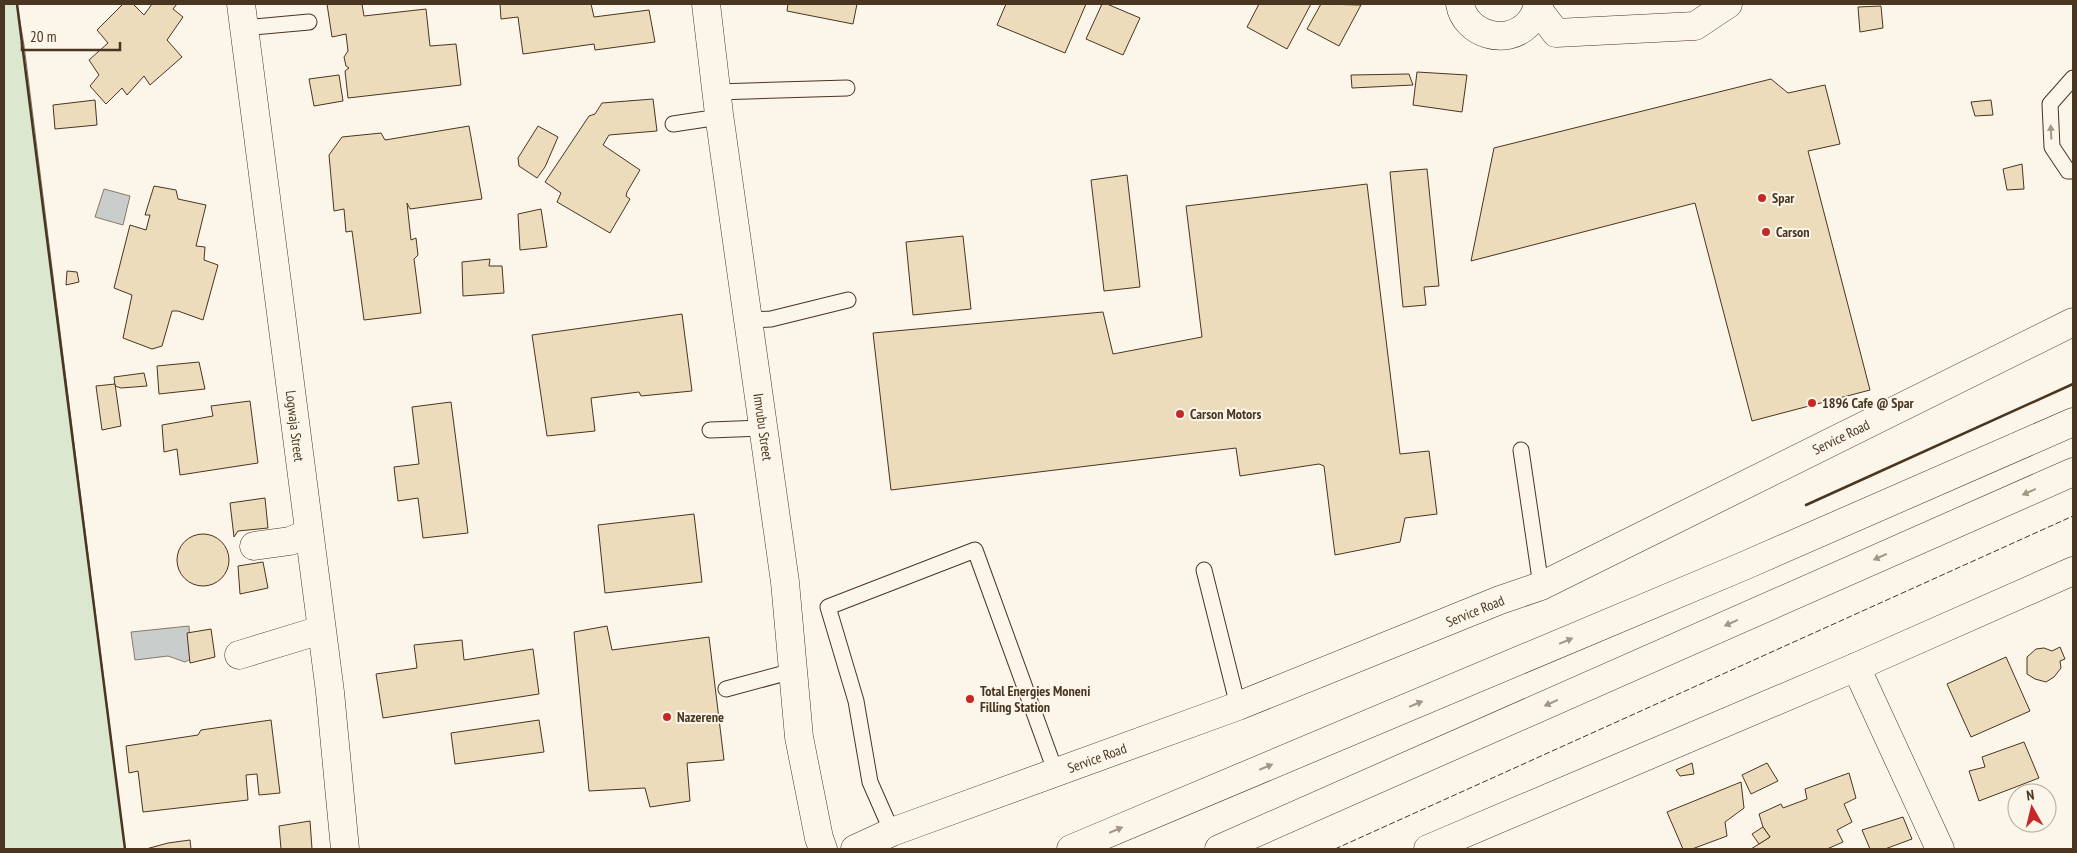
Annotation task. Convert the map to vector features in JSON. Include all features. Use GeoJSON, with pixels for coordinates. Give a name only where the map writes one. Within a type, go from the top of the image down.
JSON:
{"type":"FeatureCollection","features":[{"type":"Feature","properties":{"kind":"main road","name":"Imvubu Street"},"geometry":{"type":"LineString","coordinates":[[706,4],[718,103],[785,582],[799,737],[819,838],[823,849]]}},
{"type":"Feature","properties":{"kind":"main road"},"geometry":{"type":"LineString","coordinates":[[1460,4],[1467,21],[1478,30],[1490,35],[1504,36],[1516,33],[1527,25],[1535,15],[1538,6]]}},
{"type":"Feature","properties":{"kind":"main road"},"geometry":{"type":"LineString","coordinates":[[1538,6],[1556,33],[1695,26],[1728,4]]}},
{"type":"Feature","properties":{"kind":"main road","name":"Logwaja Street"},"geometry":{"type":"LineString","coordinates":[[242,16],[322,630],[345,849]]}},
{"type":"Feature","properties":{"kind":"main road","name":"Service Road"},"geometry":{"type":"LineString","coordinates":[[855,849],[892,832],[1238,706],[1500,600],[1541,586],[2073,322]]}},
{"type":"Feature","properties":{"kind":"main road"},"geometry":{"type":"LineString","coordinates":[[1072,849],[1746,565],[2073,422]]}},
{"type":"Feature","properties":{"kind":"main road"},"geometry":{"type":"LineString","coordinates":[[1219,849],[2073,472]]}},
{"type":"Feature","properties":{"kind":"main road"},"geometry":{"type":"LineString","coordinates":[[254,546],[290,541],[309,533]]}},
{"type":"Feature","properties":{"kind":"main road"},"geometry":{"type":"LineString","coordinates":[[1428,849],[1856,667],[2073,571]]}},
{"type":"Feature","properties":{"kind":"main road"},"geometry":{"type":"LineString","coordinates":[[238,655],[322,630]]}},
{"type":"Feature","properties":{"kind":"main road"},"geometry":{"type":"LineString","coordinates":[[1856,667],[1940,849]]}},
{"type":"Feature","properties":{"kind":"lane"},"geometry":{"type":"LineString","coordinates":[[242,16],[309,22]]}},
{"type":"Feature","properties":{"kind":"lane"},"geometry":{"type":"LineString","coordinates":[[2073,78],[2050,104],[2052,147],[2068,170],[2073,171]]}},
{"type":"Feature","properties":{"kind":"lane"},"geometry":{"type":"LineString","coordinates":[[672,124],[706,119],[718,103],[848,88]]}},
{"type":"Feature","properties":{"kind":"lane"},"geometry":{"type":"LineString","coordinates":[[748,320],[771,320],[848,300]]}},
{"type":"Feature","properties":{"kind":"lane"},"geometry":{"type":"LineString","coordinates":[[710,430],[763,428]]}},
{"type":"Feature","properties":{"kind":"lane"},"geometry":{"type":"LineString","coordinates":[[1521,450],[1541,586]]}},
{"type":"Feature","properties":{"kind":"lane"},"geometry":{"type":"LineString","coordinates":[[892,832],[870,782],[856,701],[828,607],[975,550],[1056,773]]}},
{"type":"Feature","properties":{"kind":"lane"},"geometry":{"type":"LineString","coordinates":[[1204,570],[1238,706]]}},
{"type":"Feature","properties":{"kind":"lane"},"geometry":{"type":"LineString","coordinates":[[726,689],[793,671]]}},
{"type":"Feature","properties":{"kind":"green space"},"geometry":{"type":"Polygon","coordinates":[[[4,4],[17,4],[24,45],[125,849],[4,849],[4,4]]]}},
{"type":"Feature","properties":{"kind":"shaded area"},"geometry":{"type":"Polygon","coordinates":[[[104,189],[130,196],[123,225],[95,217],[104,189]]]}},
{"type":"Feature","properties":{"kind":"shaded area"},"geometry":{"type":"Polygon","coordinates":[[[189,626],[191,659],[185,662],[168,656],[135,660],[131,632],[189,626]]]}},
{"type":"Feature","properties":{"kind":"building"},"geometry":{"type":"Polygon","coordinates":[[[123,4],[133,4],[144,15],[152,4],[177,4],[173,9],[183,17],[167,40],[182,57],[150,85],[144,76],[127,95],[122,88],[106,104],[90,86],[99,75],[89,60],[108,43],[97,30],[123,4]]]}},
{"type":"Feature","properties":{"kind":"building"},"geometry":{"type":"Polygon","coordinates":[[[327,4],[362,4],[364,16],[426,9],[430,46],[456,44],[461,85],[348,98],[345,71],[349,68],[346,66],[344,57],[348,51],[346,34],[332,37],[327,4]]]}},
{"type":"Feature","properties":{"kind":"building"},"geometry":{"type":"Polygon","coordinates":[[[500,4],[591,4],[594,17],[649,10],[655,42],[595,50],[594,44],[523,54],[518,17],[501,19],[500,4]]]}},
{"type":"Feature","properties":{"kind":"building"},"geometry":{"type":"Polygon","coordinates":[[[788,4],[857,4],[853,24],[787,11],[788,4]]]}},
{"type":"Feature","properties":{"kind":"building"},"geometry":{"type":"Polygon","coordinates":[[[1006,4],[1086,4],[1065,53],[997,25],[1006,4]]]}},
{"type":"Feature","properties":{"kind":"building"},"geometry":{"type":"Polygon","coordinates":[[[1102,4],[1107,4],[1140,18],[1123,55],[1086,39],[1102,4]]]}},
{"type":"Feature","properties":{"kind":"building"},"geometry":{"type":"Polygon","coordinates":[[[1259,4],[1311,4],[1287,49],[1247,27],[1259,4]]]}},
{"type":"Feature","properties":{"kind":"building"},"geometry":{"type":"Polygon","coordinates":[[[1321,4],[1361,5],[1339,46],[1307,29],[1321,4]]]}},
{"type":"Feature","properties":{"kind":"building"},"geometry":{"type":"Polygon","coordinates":[[[1881,6],[1883,28],[1860,32],[1858,7],[1881,6]]]}},
{"type":"Feature","properties":{"kind":"building"},"geometry":{"type":"Polygon","coordinates":[[[1417,72],[1467,75],[1462,112],[1413,105],[1417,72]]]}},
{"type":"Feature","properties":{"kind":"building"},"geometry":{"type":"Polygon","coordinates":[[[1409,74],[1413,85],[1352,88],[1351,75],[1409,74]]]}},
{"type":"Feature","properties":{"kind":"building"},"geometry":{"type":"Polygon","coordinates":[[[339,75],[343,101],[314,106],[309,79],[339,75]]]}},
{"type":"Feature","properties":{"kind":"building","name":"Carson"},"geometry":{"type":"Polygon","coordinates":[[[1771,79],[1788,93],[1825,85],[1840,144],[1808,151],[1870,390],[1752,421],[1695,203],[1471,261],[1494,148],[1771,79]]]}},
{"type":"Feature","properties":{"kind":"building"},"geometry":{"type":"Polygon","coordinates":[[[653,99],[657,131],[609,135],[603,145],[640,170],[627,192],[626,196],[630,199],[610,233],[557,202],[561,193],[545,182],[589,116],[595,114],[602,103],[653,99]]]}},
{"type":"Feature","properties":{"kind":"building"},"geometry":{"type":"Polygon","coordinates":[[[95,100],[97,125],[55,129],[53,105],[95,100]]]}},
{"type":"Feature","properties":{"kind":"building"},"geometry":{"type":"Polygon","coordinates":[[[1991,100],[1993,115],[1975,116],[1971,102],[1991,100]]]}},
{"type":"Feature","properties":{"kind":"building"},"geometry":{"type":"Polygon","coordinates":[[[469,126],[482,199],[410,209],[407,203],[411,240],[416,238],[418,255],[414,259],[421,313],[364,320],[352,231],[346,232],[344,209],[334,211],[329,155],[342,137],[381,133],[385,140],[469,126]]]}},
{"type":"Feature","properties":{"kind":"building"},"geometry":{"type":"Polygon","coordinates":[[[538,126],[558,137],[545,167],[537,178],[519,166],[518,158],[538,126]]]}},
{"type":"Feature","properties":{"kind":"building"},"geometry":{"type":"Polygon","coordinates":[[[2022,164],[2024,189],[2007,190],[2003,169],[2022,164]]]}},
{"type":"Feature","properties":{"kind":"building"},"geometry":{"type":"Polygon","coordinates":[[[1427,169],[1439,286],[1424,287],[1426,305],[1403,307],[1390,172],[1427,169]]]}},
{"type":"Feature","properties":{"kind":"building"},"geometry":{"type":"Polygon","coordinates":[[[1127,175],[1140,287],[1104,291],[1091,180],[1127,175]]]}},
{"type":"Feature","properties":{"kind":"building"},"geometry":{"type":"Polygon","coordinates":[[[1367,184],[1400,454],[1429,451],[1437,514],[1405,518],[1400,542],[1335,555],[1324,466],[1319,464],[1240,476],[1236,448],[891,490],[873,333],[1103,312],[1113,354],[1202,337],[1186,206],[1367,184]]]}},
{"type":"Feature","properties":{"kind":"building"},"geometry":{"type":"Polygon","coordinates":[[[154,186],[176,190],[178,199],[206,205],[196,246],[205,247],[204,260],[218,265],[203,320],[178,311],[172,311],[162,346],[152,349],[123,338],[132,295],[114,288],[130,225],[146,230],[150,215],[145,215],[154,186]]]}},
{"type":"Feature","properties":{"kind":"building"},"geometry":{"type":"Polygon","coordinates":[[[541,209],[547,247],[520,250],[518,214],[541,209]]]}},
{"type":"Feature","properties":{"kind":"building"},"geometry":{"type":"Polygon","coordinates":[[[963,236],[971,309],[913,315],[906,242],[963,236]]]}},
{"type":"Feature","properties":{"kind":"building"},"geometry":{"type":"Polygon","coordinates":[[[490,259],[489,266],[502,266],[504,293],[463,296],[462,262],[490,259]]]}},
{"type":"Feature","properties":{"kind":"building"},"geometry":{"type":"Polygon","coordinates":[[[67,271],[77,272],[79,282],[66,285],[67,271]]]}},
{"type":"Feature","properties":{"kind":"building"},"geometry":{"type":"Polygon","coordinates":[[[682,314],[692,391],[641,396],[639,392],[591,398],[595,431],[547,436],[532,335],[682,314]]]}},
{"type":"Feature","properties":{"kind":"building"},"geometry":{"type":"Polygon","coordinates":[[[199,362],[205,389],[159,394],[157,366],[199,362]]]}},
{"type":"Feature","properties":{"kind":"building"},"geometry":{"type":"Polygon","coordinates":[[[144,373],[147,386],[121,388],[115,386],[114,377],[144,373]]]}},
{"type":"Feature","properties":{"kind":"building"},"geometry":{"type":"Polygon","coordinates":[[[115,384],[121,426],[102,430],[96,386],[115,384]]]}},
{"type":"Feature","properties":{"kind":"building"},"geometry":{"type":"Polygon","coordinates":[[[250,401],[258,463],[180,475],[177,449],[164,452],[162,425],[213,416],[211,406],[250,401]]]}},
{"type":"Feature","properties":{"kind":"building"},"geometry":{"type":"Polygon","coordinates":[[[451,402],[468,533],[423,538],[418,498],[398,501],[394,467],[419,464],[412,407],[451,402]]]}},
{"type":"Feature","properties":{"kind":"building"},"geometry":{"type":"Polygon","coordinates":[[[265,498],[268,528],[238,531],[234,537],[230,503],[265,498]]]}},
{"type":"Feature","properties":{"kind":"building"},"geometry":{"type":"Polygon","coordinates":[[[694,514],[702,582],[605,593],[598,525],[694,514]]]}},
{"type":"Feature","properties":{"kind":"building"},"geometry":{"type":"Polygon","coordinates":[[[203,534],[213,536],[221,542],[227,550],[229,560],[227,570],[221,578],[213,584],[203,586],[193,584],[185,578],[179,570],[177,560],[179,550],[185,542],[193,536],[203,534]]]}},
{"type":"Feature","properties":{"kind":"building"},"geometry":{"type":"Polygon","coordinates":[[[263,562],[268,588],[240,594],[238,566],[263,562]]]}},
{"type":"Feature","properties":{"kind":"building"},"geometry":{"type":"Polygon","coordinates":[[[607,626],[612,650],[709,637],[724,760],[687,763],[690,801],[650,807],[645,788],[589,791],[574,632],[607,626]]]}},
{"type":"Feature","properties":{"kind":"building"},"geometry":{"type":"Polygon","coordinates":[[[211,629],[215,657],[190,663],[187,633],[211,629]]]}},
{"type":"Feature","properties":{"kind":"building"},"geometry":{"type":"Polygon","coordinates":[[[462,640],[464,660],[533,649],[539,694],[383,718],[376,674],[417,668],[414,645],[462,640]]]}},
{"type":"Feature","properties":{"kind":"building"},"geometry":{"type":"Polygon","coordinates":[[[2060,647],[2065,659],[2060,661],[2061,668],[2054,677],[2046,682],[2035,679],[2027,674],[2027,657],[2036,649],[2044,648],[2052,651],[2060,647]]]}},
{"type":"Feature","properties":{"kind":"building"},"geometry":{"type":"Polygon","coordinates":[[[2006,657],[2030,711],[1971,737],[1947,684],[2006,657]]]}},
{"type":"Feature","properties":{"kind":"building"},"geometry":{"type":"Polygon","coordinates":[[[271,720],[280,793],[259,795],[257,774],[246,775],[248,800],[143,812],[138,771],[129,773],[126,746],[198,735],[201,730],[271,720]]]}},
{"type":"Feature","properties":{"kind":"building"},"geometry":{"type":"Polygon","coordinates":[[[539,720],[544,752],[455,764],[451,733],[539,720]]]}},
{"type":"Feature","properties":{"kind":"building"},"geometry":{"type":"Polygon","coordinates":[[[2024,742],[2039,778],[2026,783],[2007,783],[2007,790],[1979,801],[1969,771],[1985,767],[1982,757],[2024,742]]]}},
{"type":"Feature","properties":{"kind":"building"},"geometry":{"type":"Polygon","coordinates":[[[1692,763],[1694,774],[1680,776],[1676,770],[1692,763]]]}},
{"type":"Feature","properties":{"kind":"building"},"geometry":{"type":"Polygon","coordinates":[[[1767,763],[1778,781],[1751,794],[1742,775],[1767,763]]]}},
{"type":"Feature","properties":{"kind":"building"},"geometry":{"type":"Polygon","coordinates":[[[1849,773],[1856,798],[1844,804],[1852,822],[1837,830],[1843,842],[1827,849],[1751,849],[1770,837],[1763,827],[1759,814],[1781,804],[1783,808],[1807,799],[1805,789],[1849,773]]]}},
{"type":"Feature","properties":{"kind":"building"},"geometry":{"type":"Polygon","coordinates":[[[1741,782],[1744,808],[1725,822],[1727,836],[1692,849],[1683,849],[1667,812],[1741,782]]]}},
{"type":"Feature","properties":{"kind":"building"},"geometry":{"type":"Polygon","coordinates":[[[1903,817],[1912,839],[1885,849],[1870,849],[1862,830],[1903,817]]]}},
{"type":"Feature","properties":{"kind":"building"},"geometry":{"type":"Polygon","coordinates":[[[310,821],[312,849],[281,849],[279,826],[310,821]]]}},
{"type":"Feature","properties":{"kind":"building"},"geometry":{"type":"Polygon","coordinates":[[[1763,827],[1770,837],[1759,844],[1752,834],[1763,827]]]}},
{"type":"Feature","properties":{"kind":"building"},"geometry":{"type":"Polygon","coordinates":[[[190,840],[191,849],[146,849],[168,843],[190,840]]]}},
{"type":"Feature","properties":{"kind":"fence"},"geometry":{"type":"LineString","coordinates":[[1335,849],[2073,516]]}},
{"type":"Feature","properties":{"kind":"wall"},"geometry":{"type":"LineString","coordinates":[[17,4],[125,849]]}},
{"type":"Feature","properties":{"kind":"wall"},"geometry":{"type":"LineString","coordinates":[[1806,505],[2073,384]]}},
{"type":"Feature","properties":{"kind":"place","name":"Spar"},"geometry":{"type":"Point","coordinates":[1762,198]}},
{"type":"Feature","properties":{"kind":"place","name":"Carson"},"geometry":{"type":"Point","coordinates":[1766,232]}},
{"type":"Feature","properties":{"kind":"place","name":"1896 Cafe @ Spar"},"geometry":{"type":"Point","coordinates":[1812,403]}},
{"type":"Feature","properties":{"kind":"place","name":"Carson Motors"},"geometry":{"type":"Point","coordinates":[1180,414]}},
{"type":"Feature","properties":{"kind":"place","name":"Total Energies Moneni Filling Station"},"geometry":{"type":"Point","coordinates":[970,699]}},
{"type":"Feature","properties":{"kind":"place","name":"Nazerene"},"geometry":{"type":"Point","coordinates":[667,717]}}]}
